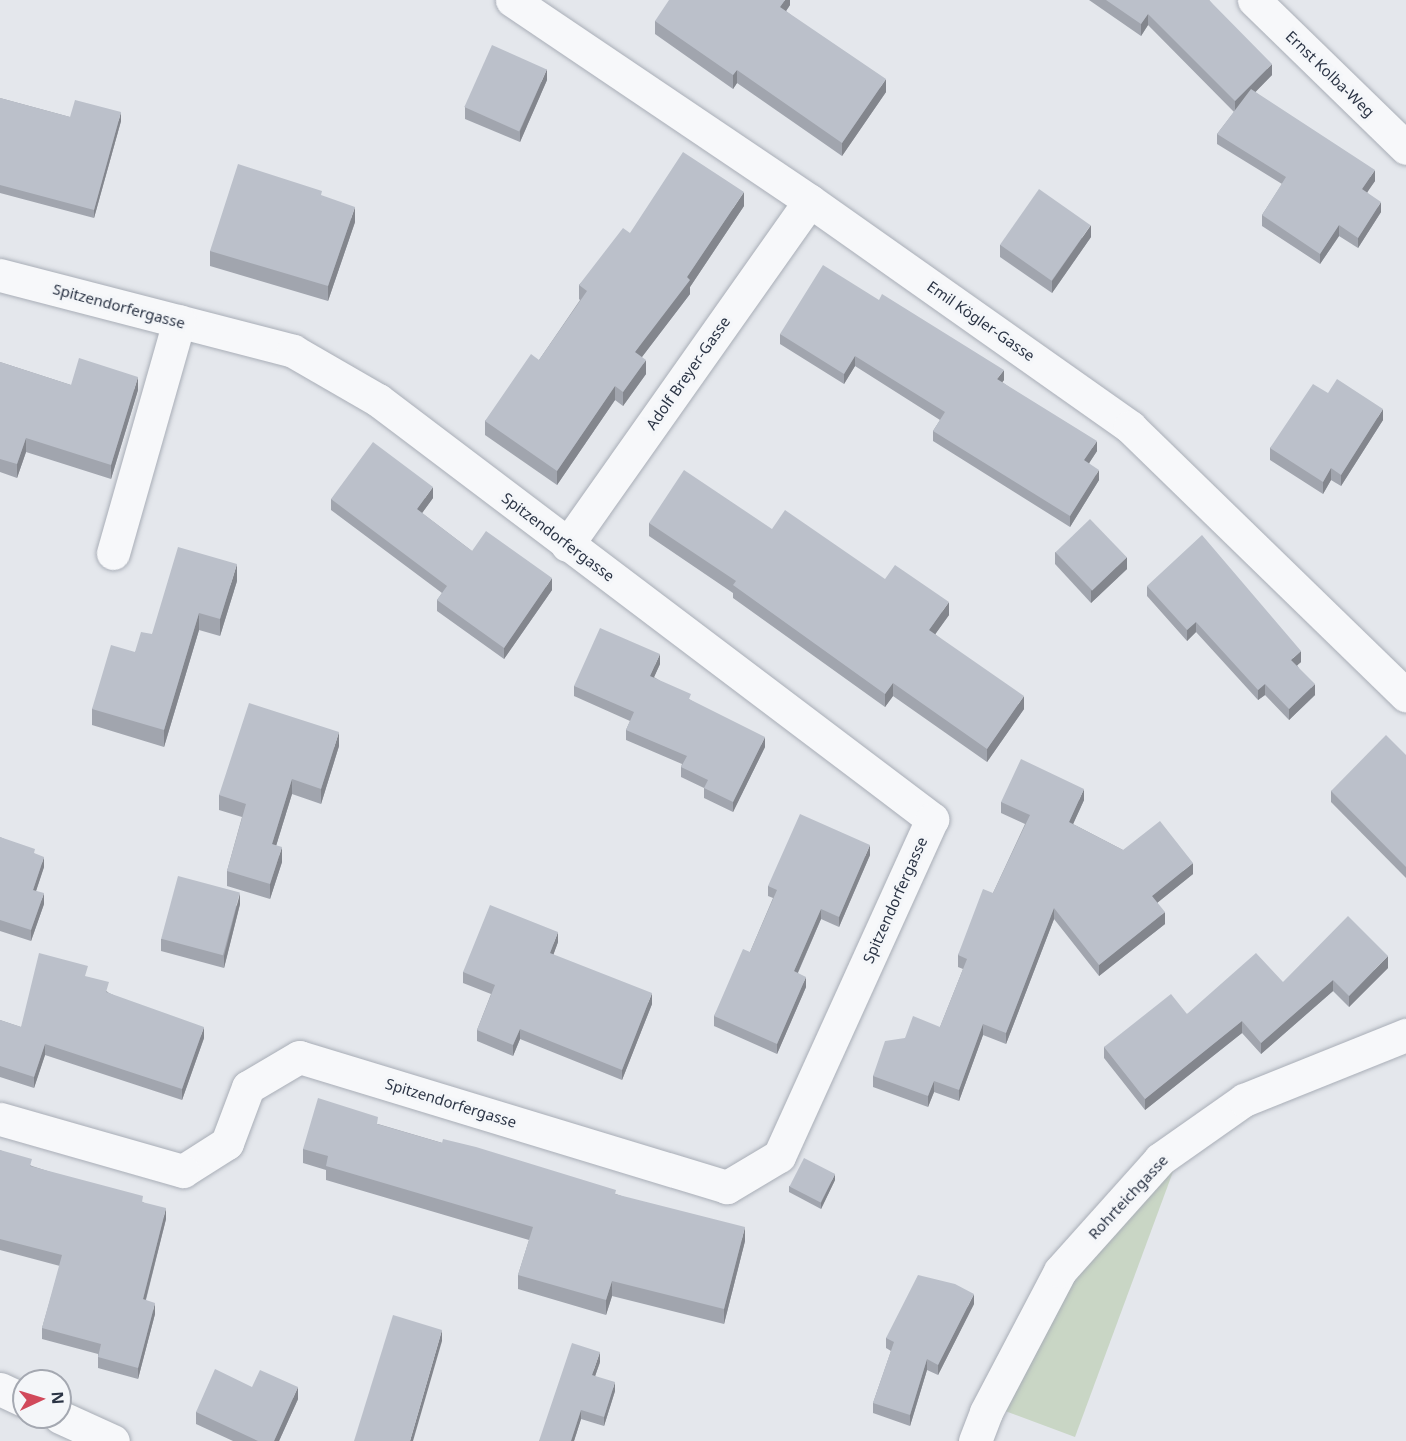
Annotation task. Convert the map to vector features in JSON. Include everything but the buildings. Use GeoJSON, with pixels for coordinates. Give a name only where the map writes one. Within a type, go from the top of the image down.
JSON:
{"type":"FeatureCollection","features":[{"type":"Feature","properties":{"kind":"street","name":"Emil Kögler-Gasse"},"geometry":{"type":"LineString","coordinates":[[512,0],[810,201],[1130,427],[1406,695]]}},
{"type":"Feature","properties":{"kind":"street","name":"Ernst Kolba-Weg"},"geometry":{"type":"LineString","coordinates":[[1254,0],[1406,148]]}},
{"type":"Feature","properties":{"kind":"street","name":"Adolf Breyer-Gasse"},"geometry":{"type":"LineString","coordinates":[[567,544],[810,201]]}},
{"type":"Feature","properties":{"kind":"street","name":"Spitzendorfergasse"},"geometry":{"type":"LineString","coordinates":[[0,275],[293,351],[378,400],[932,819],[779,1156],[727,1187],[299,1058],[248,1087],[227,1143],[183,1171],[0,1119]]}},
{"type":"Feature","properties":{"kind":"street"},"geometry":{"type":"LineString","coordinates":[[113,553],[178,321]]}},
{"type":"Feature","properties":{"kind":"street","name":"Rohrteichgasse"},"geometry":{"type":"LineString","coordinates":[[975,1441],[986,1412],[1060,1271],[1160,1159],[1244,1100],[1406,1035]]}},
{"type":"Feature","properties":{"kind":"street"},"geometry":{"type":"LineString","coordinates":[[72,1422],[113,1441]]}},
{"type":"Feature","properties":{"kind":"green space"},"geometry":{"type":"Polygon","coordinates":[[[1174,1169],[1075,1437],[1005,1411],[1035,1335],[1069,1279],[1129,1209],[1174,1169]]]}}]}
